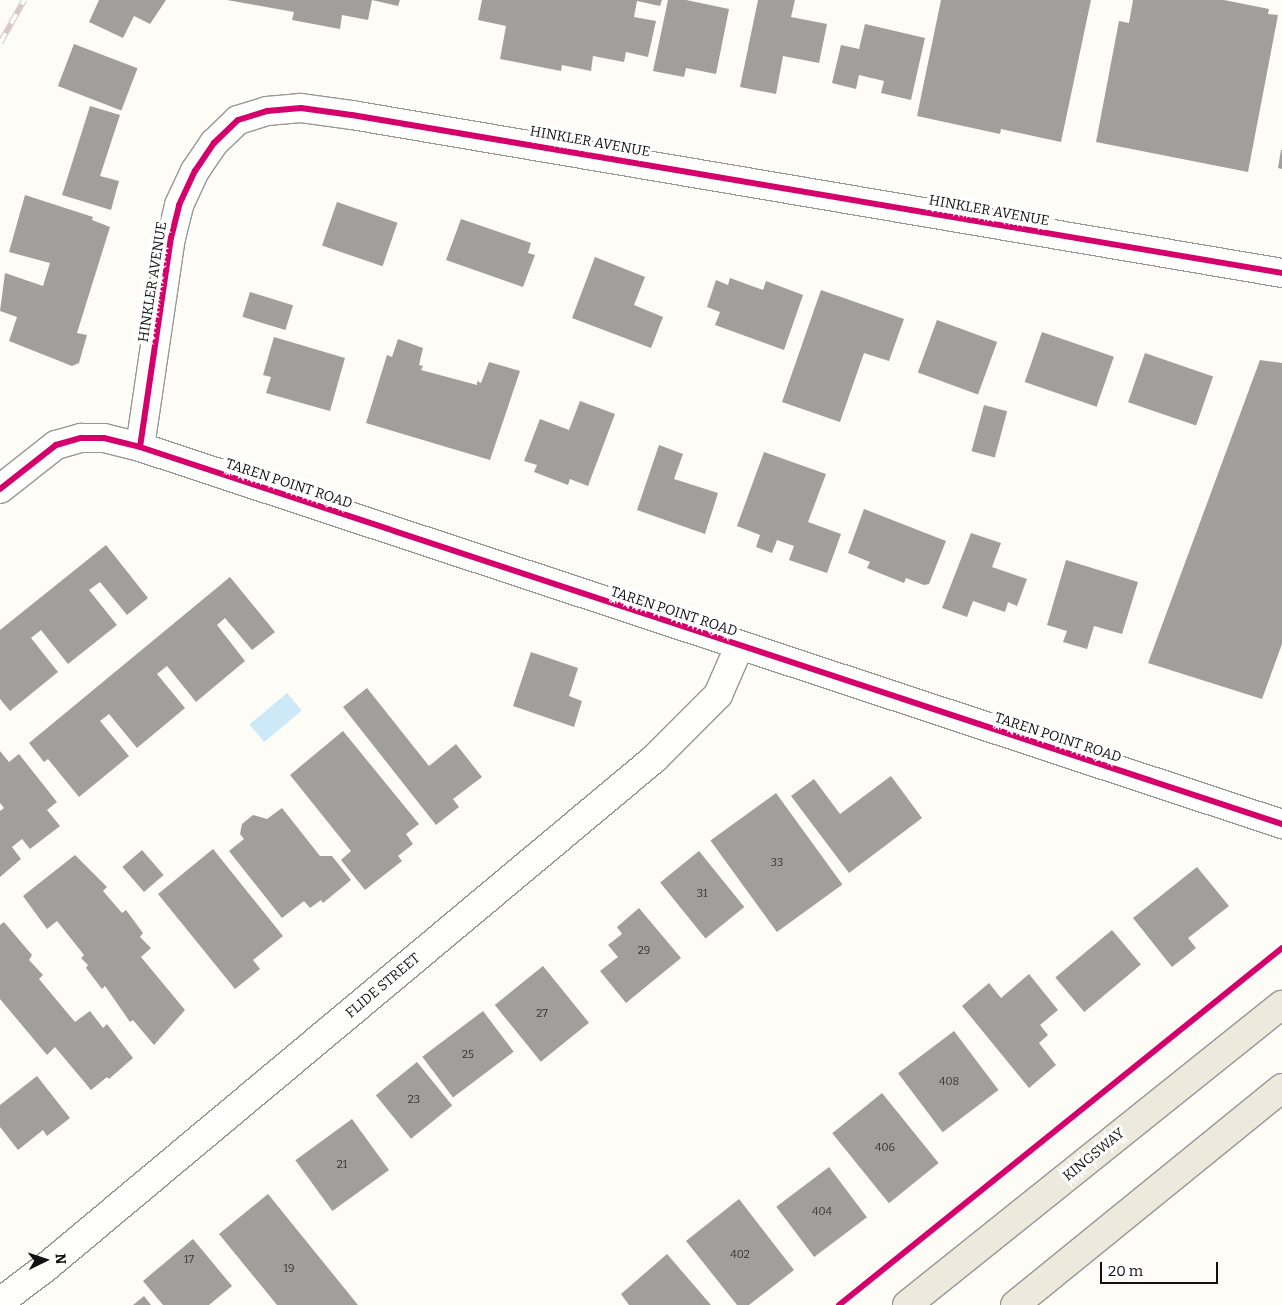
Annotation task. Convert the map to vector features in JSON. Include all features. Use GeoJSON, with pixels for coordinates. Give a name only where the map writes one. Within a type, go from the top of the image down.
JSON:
{"type":"FeatureCollection","features":[{"type":"Feature","properties":{"kind":"main road","name":"KINGSWAY"},"geometry":{"type":"LineString","coordinates":[[907,1305],[1282,1005]]}},
{"type":"Feature","properties":{"kind":"main road"},"geometry":{"type":"LineString","coordinates":[[1015,1305],[1280,1090]]}},
{"type":"Feature","properties":{"kind":"street","name":"HINKLER AVENUE"},"geometry":{"type":"LineString","coordinates":[[140,447],[171,238],[180,205],[195,171],[214,143],[238,120],[267,111],[301,108],[352,115],[1282,273]]}},
{"type":"Feature","properties":{"kind":"street","name":"TAREN POINT ROAD"},"geometry":{"type":"LineString","coordinates":[[0,489],[56,445],[82,438],[97,438],[140,447],[739,647],[1282,824]]}},
{"type":"Feature","properties":{"kind":"street","name":"FLIDE STREET"},"geometry":{"type":"LineString","coordinates":[[0,1302],[45,1268],[654,759],[718,695],[739,647]]}},
{"type":"Feature","properties":{"kind":"water"},"geometry":{"type":"Polygon","coordinates":[[[287,693],[302,711],[264,742],[249,724],[287,693]]]}},
{"type":"Feature","properties":{"kind":"building"},"geometry":{"type":"Polygon","coordinates":[[[99,0],[166,0],[150,24],[134,16],[123,38],[89,22],[99,0]]]}},
{"type":"Feature","properties":{"kind":"building"},"geometry":{"type":"Polygon","coordinates":[[[227,0],[372,0],[368,20],[342,15],[340,29],[292,20],[294,12],[227,0]]]}},
{"type":"Feature","properties":{"kind":"building"},"geometry":{"type":"Polygon","coordinates":[[[372,0],[400,0],[398,6],[372,0]]]}},
{"type":"Feature","properties":{"kind":"building"},"geometry":{"type":"Polygon","coordinates":[[[482,0],[662,0],[660,6],[637,1],[634,17],[656,21],[648,57],[626,52],[624,62],[593,56],[591,71],[562,65],[561,71],[500,59],[506,26],[478,20],[482,0]]]}},
{"type":"Feature","properties":{"kind":"building"},"geometry":{"type":"Polygon","coordinates":[[[668,0],[686,0],[729,9],[716,74],[686,68],[684,77],[653,71],[668,0]]]}},
{"type":"Feature","properties":{"kind":"building"},"geometry":{"type":"Polygon","coordinates":[[[758,0],[795,0],[791,17],[827,24],[819,63],[783,56],[776,94],[740,87],[758,0]]]}},
{"type":"Feature","properties":{"kind":"building"},"geometry":{"type":"Polygon","coordinates":[[[941,0],[1091,0],[1061,142],[1001,129],[1000,134],[917,116],[941,0]]]}},
{"type":"Feature","properties":{"kind":"building"},"geometry":{"type":"Polygon","coordinates":[[[1133,0],[1224,0],[1269,9],[1268,14],[1278,15],[1248,172],[1096,142],[1119,21],[1129,23],[1133,0]]]}},
{"type":"Feature","properties":{"kind":"building"},"geometry":{"type":"Polygon","coordinates":[[[865,24],[925,38],[911,100],[881,93],[884,81],[859,75],[856,89],[832,83],[841,45],[859,49],[865,24]]]}},
{"type":"Feature","properties":{"kind":"building"},"geometry":{"type":"Polygon","coordinates":[[[74,44],[137,68],[121,110],[58,86],[74,44]]]}},
{"type":"Feature","properties":{"kind":"building"},"geometry":{"type":"Polygon","coordinates":[[[90,106],[120,115],[100,176],[119,181],[111,210],[62,195],[90,106]]]}},
{"type":"Feature","properties":{"kind":"building"},"geometry":{"type":"Polygon","coordinates":[[[1282,150],[1282,169],[1278,168],[1282,150]]]}},
{"type":"Feature","properties":{"kind":"building"},"geometry":{"type":"Polygon","coordinates":[[[25,195],[93,217],[92,220],[110,227],[77,333],[87,335],[79,363],[72,366],[9,341],[17,317],[0,311],[5,273],[43,286],[50,263],[9,252],[25,195]]]}},
{"type":"Feature","properties":{"kind":"building"},"geometry":{"type":"Polygon","coordinates":[[[337,202],[398,223],[383,266],[322,245],[337,202]]]}},
{"type":"Feature","properties":{"kind":"building"},"geometry":{"type":"Polygon","coordinates":[[[461,219],[531,243],[528,253],[535,255],[523,287],[446,260],[461,219]]]}},
{"type":"Feature","properties":{"kind":"building"},"geometry":{"type":"Polygon","coordinates":[[[595,257],[645,277],[634,305],[663,317],[651,348],[572,318],[595,257]]]}},
{"type":"Feature","properties":{"kind":"building"},"geometry":{"type":"Polygon","coordinates":[[[730,278],[763,290],[766,281],[803,295],[784,350],[715,325],[720,312],[707,307],[716,280],[728,285],[730,278]]]}},
{"type":"Feature","properties":{"kind":"building"},"geometry":{"type":"Polygon","coordinates":[[[821,290],[904,319],[889,361],[864,353],[840,422],[782,402],[821,290]]]}},
{"type":"Feature","properties":{"kind":"building"},"geometry":{"type":"Polygon","coordinates":[[[250,292],[293,305],[285,330],[242,317],[250,292]]]}},
{"type":"Feature","properties":{"kind":"building"},"geometry":{"type":"Polygon","coordinates":[[[937,320],[997,342],[978,395],[918,373],[937,320]]]}},
{"type":"Feature","properties":{"kind":"building"},"geometry":{"type":"Polygon","coordinates":[[[1042,332],[1114,357],[1097,407],[1025,382],[1042,332]]]}},
{"type":"Feature","properties":{"kind":"building"},"geometry":{"type":"Polygon","coordinates":[[[274,337],[345,358],[330,411],[266,393],[271,377],[263,375],[274,337]]]}},
{"type":"Feature","properties":{"kind":"building"},"geometry":{"type":"Polygon","coordinates":[[[398,339],[423,348],[419,365],[423,366],[421,370],[477,385],[477,381],[481,383],[489,362],[520,371],[490,460],[366,423],[387,355],[392,357],[398,339]]]}},
{"type":"Feature","properties":{"kind":"building"},"geometry":{"type":"Polygon","coordinates":[[[1145,353],[1213,376],[1196,426],[1128,402],[1145,353]]]}},
{"type":"Feature","properties":{"kind":"building"},"geometry":{"type":"Polygon","coordinates":[[[1260,360],[1282,363],[1282,644],[1262,699],[1148,663],[1260,360]]]}},
{"type":"Feature","properties":{"kind":"building"},"geometry":{"type":"Polygon","coordinates":[[[580,401],[615,414],[588,486],[570,479],[568,485],[534,472],[537,465],[524,461],[540,419],[569,430],[580,401]]]}},
{"type":"Feature","properties":{"kind":"building"},"geometry":{"type":"Polygon","coordinates":[[[984,405],[1007,411],[995,458],[972,451],[984,405]]]}},
{"type":"Feature","properties":{"kind":"building"},"geometry":{"type":"Polygon","coordinates":[[[659,445],[683,454],[674,479],[718,493],[705,534],[637,510],[659,445]]]}},
{"type":"Feature","properties":{"kind":"building"},"geometry":{"type":"Polygon","coordinates":[[[764,452],[826,474],[808,522],[841,534],[827,573],[789,560],[794,546],[777,540],[772,553],[756,547],[760,535],[737,526],[764,452]]]}},
{"type":"Feature","properties":{"kind":"building"},"geometry":{"type":"Polygon","coordinates":[[[864,509],[946,541],[929,584],[924,585],[906,578],[904,583],[867,568],[870,562],[848,553],[864,509]]]}},
{"type":"Feature","properties":{"kind":"building"},"geometry":{"type":"Polygon","coordinates":[[[971,533],[1001,543],[992,567],[1027,579],[1017,606],[1008,602],[1005,612],[973,601],[967,617],[942,608],[971,533]]]}},
{"type":"Feature","properties":{"kind":"building"},"geometry":{"type":"Polygon","coordinates":[[[106,545],[148,598],[127,615],[100,582],[89,590],[117,625],[68,664],[41,630],[31,638],[58,672],[10,711],[0,699],[0,630],[106,545]]]}},
{"type":"Feature","properties":{"kind":"building"},"geometry":{"type":"Polygon","coordinates":[[[1066,560],[1138,582],[1122,634],[1094,626],[1087,649],[1063,642],[1067,631],[1047,625],[1066,560]]]}},
{"type":"Feature","properties":{"kind":"building"},"geometry":{"type":"Polygon","coordinates":[[[230,577],[275,632],[252,650],[225,618],[217,625],[245,661],[196,702],[167,666],[157,674],[185,708],[137,748],[109,714],[100,721],[129,756],[79,797],[48,759],[44,762],[29,743],[230,577]]]}},
{"type":"Feature","properties":{"kind":"building"},"geometry":{"type":"Polygon","coordinates":[[[531,652],[578,668],[569,696],[582,701],[574,727],[513,706],[531,652]]]}},
{"type":"Feature","properties":{"kind":"building"},"geometry":{"type":"Polygon","coordinates":[[[367,688],[429,766],[456,744],[482,777],[453,799],[459,807],[436,825],[343,707],[367,688]]]}},
{"type":"Feature","properties":{"kind":"building"},"geometry":{"type":"Polygon","coordinates":[[[343,731],[419,824],[406,834],[413,844],[398,856],[402,861],[365,890],[341,860],[351,851],[290,775],[343,731]]]}},
{"type":"Feature","properties":{"kind":"building"},"geometry":{"type":"Polygon","coordinates":[[[0,751],[9,762],[19,754],[57,802],[47,810],[60,826],[30,849],[22,839],[12,847],[21,859],[0,877],[0,811],[4,808],[0,803],[0,751]]]}},
{"type":"Feature","properties":{"kind":"building"},"geometry":{"type":"Polygon","coordinates":[[[891,776],[922,818],[849,873],[791,796],[814,779],[840,814],[891,776]]]}},
{"type":"Feature","properties":{"kind":"building"},"geometry":{"type":"Polygon","coordinates":[[[776,793],[842,884],[777,932],[710,841],[776,793]]]}},
{"type":"Feature","properties":{"kind":"building"},"geometry":{"type":"Polygon","coordinates":[[[282,808],[320,856],[332,856],[351,880],[323,903],[321,900],[310,908],[304,901],[282,918],[229,851],[244,839],[240,834],[242,824],[253,815],[267,819],[282,808]]]}},
{"type":"Feature","properties":{"kind":"building"},"geometry":{"type":"Polygon","coordinates":[[[213,849],[283,936],[253,960],[260,969],[235,989],[158,894],[213,849]]]}},
{"type":"Feature","properties":{"kind":"building"},"geometry":{"type":"Polygon","coordinates":[[[142,850],[164,875],[144,892],[122,867],[142,850]]]}},
{"type":"Feature","properties":{"kind":"building"},"geometry":{"type":"Polygon","coordinates":[[[699,851],[744,907],[705,938],[660,882],[699,851]]]}},
{"type":"Feature","properties":{"kind":"building"},"geometry":{"type":"Polygon","coordinates":[[[75,855],[107,887],[103,891],[122,913],[126,910],[143,933],[140,937],[151,948],[141,957],[185,1010],[154,1045],[133,1020],[130,1022],[105,986],[102,989],[86,968],[88,965],[81,958],[84,955],[57,921],[47,929],[23,896],[75,855]]]}},
{"type":"Feature","properties":{"kind":"building"},"geometry":{"type":"Polygon","coordinates":[[[1197,867],[1229,906],[1188,938],[1196,948],[1172,967],[1133,918],[1197,867]]]}},
{"type":"Feature","properties":{"kind":"building"},"geometry":{"type":"Polygon","coordinates":[[[639,908],[681,958],[626,1003],[600,971],[618,957],[608,945],[622,934],[617,927],[639,908]]]}},
{"type":"Feature","properties":{"kind":"building"},"geometry":{"type":"Polygon","coordinates":[[[4,922],[32,955],[29,960],[43,975],[39,979],[75,1022],[90,1011],[103,1028],[107,1024],[133,1058],[109,1079],[107,1077],[91,1090],[55,1047],[47,1055],[0,999],[0,925],[4,922]]]}},
{"type":"Feature","properties":{"kind":"building"},"geometry":{"type":"Polygon","coordinates":[[[1112,930],[1141,964],[1084,1012],[1055,978],[1112,930]]]}},
{"type":"Feature","properties":{"kind":"building"},"geometry":{"type":"Polygon","coordinates":[[[543,966],[589,1023],[541,1062],[495,1005],[543,966]]]}},
{"type":"Feature","properties":{"kind":"building"},"geometry":{"type":"Polygon","coordinates":[[[1029,974],[1058,1010],[1040,1025],[1048,1035],[1039,1043],[1056,1065],[1029,1088],[962,1006],[989,983],[1001,998],[1029,974]]]}},
{"type":"Feature","properties":{"kind":"building"},"geometry":{"type":"Polygon","coordinates":[[[483,1011],[514,1052],[453,1097],[422,1057],[483,1011]]]}},
{"type":"Feature","properties":{"kind":"building"},"geometry":{"type":"Polygon","coordinates":[[[954,1031],[999,1090],[943,1132],[898,1073],[954,1031]]]}},
{"type":"Feature","properties":{"kind":"building"},"geometry":{"type":"Polygon","coordinates":[[[417,1062],[452,1106],[411,1139],[376,1095],[417,1062]]]}},
{"type":"Feature","properties":{"kind":"building"},"geometry":{"type":"Polygon","coordinates":[[[37,1076],[70,1118],[47,1136],[43,1130],[18,1150],[0,1127],[0,1105],[37,1076]]]}},
{"type":"Feature","properties":{"kind":"building"},"geometry":{"type":"Polygon","coordinates":[[[882,1093],[939,1163],[889,1203],[832,1133],[882,1093]]]}},
{"type":"Feature","properties":{"kind":"building"},"geometry":{"type":"Polygon","coordinates":[[[352,1119],[389,1170],[332,1211],[295,1160],[352,1119]]]}},
{"type":"Feature","properties":{"kind":"building"},"geometry":{"type":"Polygon","coordinates":[[[829,1167],[867,1217],[814,1257],[776,1207],[829,1167]]]}},
{"type":"Feature","properties":{"kind":"building"},"geometry":{"type":"Polygon","coordinates":[[[268,1194],[358,1305],[277,1305],[219,1234],[268,1194]]]}},
{"type":"Feature","properties":{"kind":"building"},"geometry":{"type":"Polygon","coordinates":[[[739,1199],[794,1270],[749,1305],[737,1305],[686,1241],[739,1199]]]}},
{"type":"Feature","properties":{"kind":"building"},"geometry":{"type":"Polygon","coordinates":[[[193,1239],[232,1286],[209,1305],[163,1305],[143,1281],[193,1239]]]}},
{"type":"Feature","properties":{"kind":"building"},"geometry":{"type":"Polygon","coordinates":[[[667,1254],[711,1305],[629,1305],[621,1294],[667,1254]]]}},
{"type":"Feature","properties":{"kind":"building"},"geometry":{"type":"Polygon","coordinates":[[[144,1296],[151,1305],[133,1305],[144,1296]]]}},
{"type":"Feature","properties":{"kind":"railway"},"geometry":{"type":"LineString","coordinates":[[0,43],[24,0]]}},
{"type":"Feature","properties":{"kind":"cycle path"},"geometry":{"type":"LineString","coordinates":[[140,447],[171,238],[179,205],[195,171],[214,143],[238,120],[267,111],[301,108],[352,115],[1282,273]]}},
{"type":"Feature","properties":{"kind":"cycle path"},"geometry":{"type":"LineString","coordinates":[[0,489],[56,445],[81,438],[104,438],[140,447],[1282,824]]}},
{"type":"Feature","properties":{"kind":"cycle path"},"geometry":{"type":"LineString","coordinates":[[839,1305],[1282,948]]}}]}
